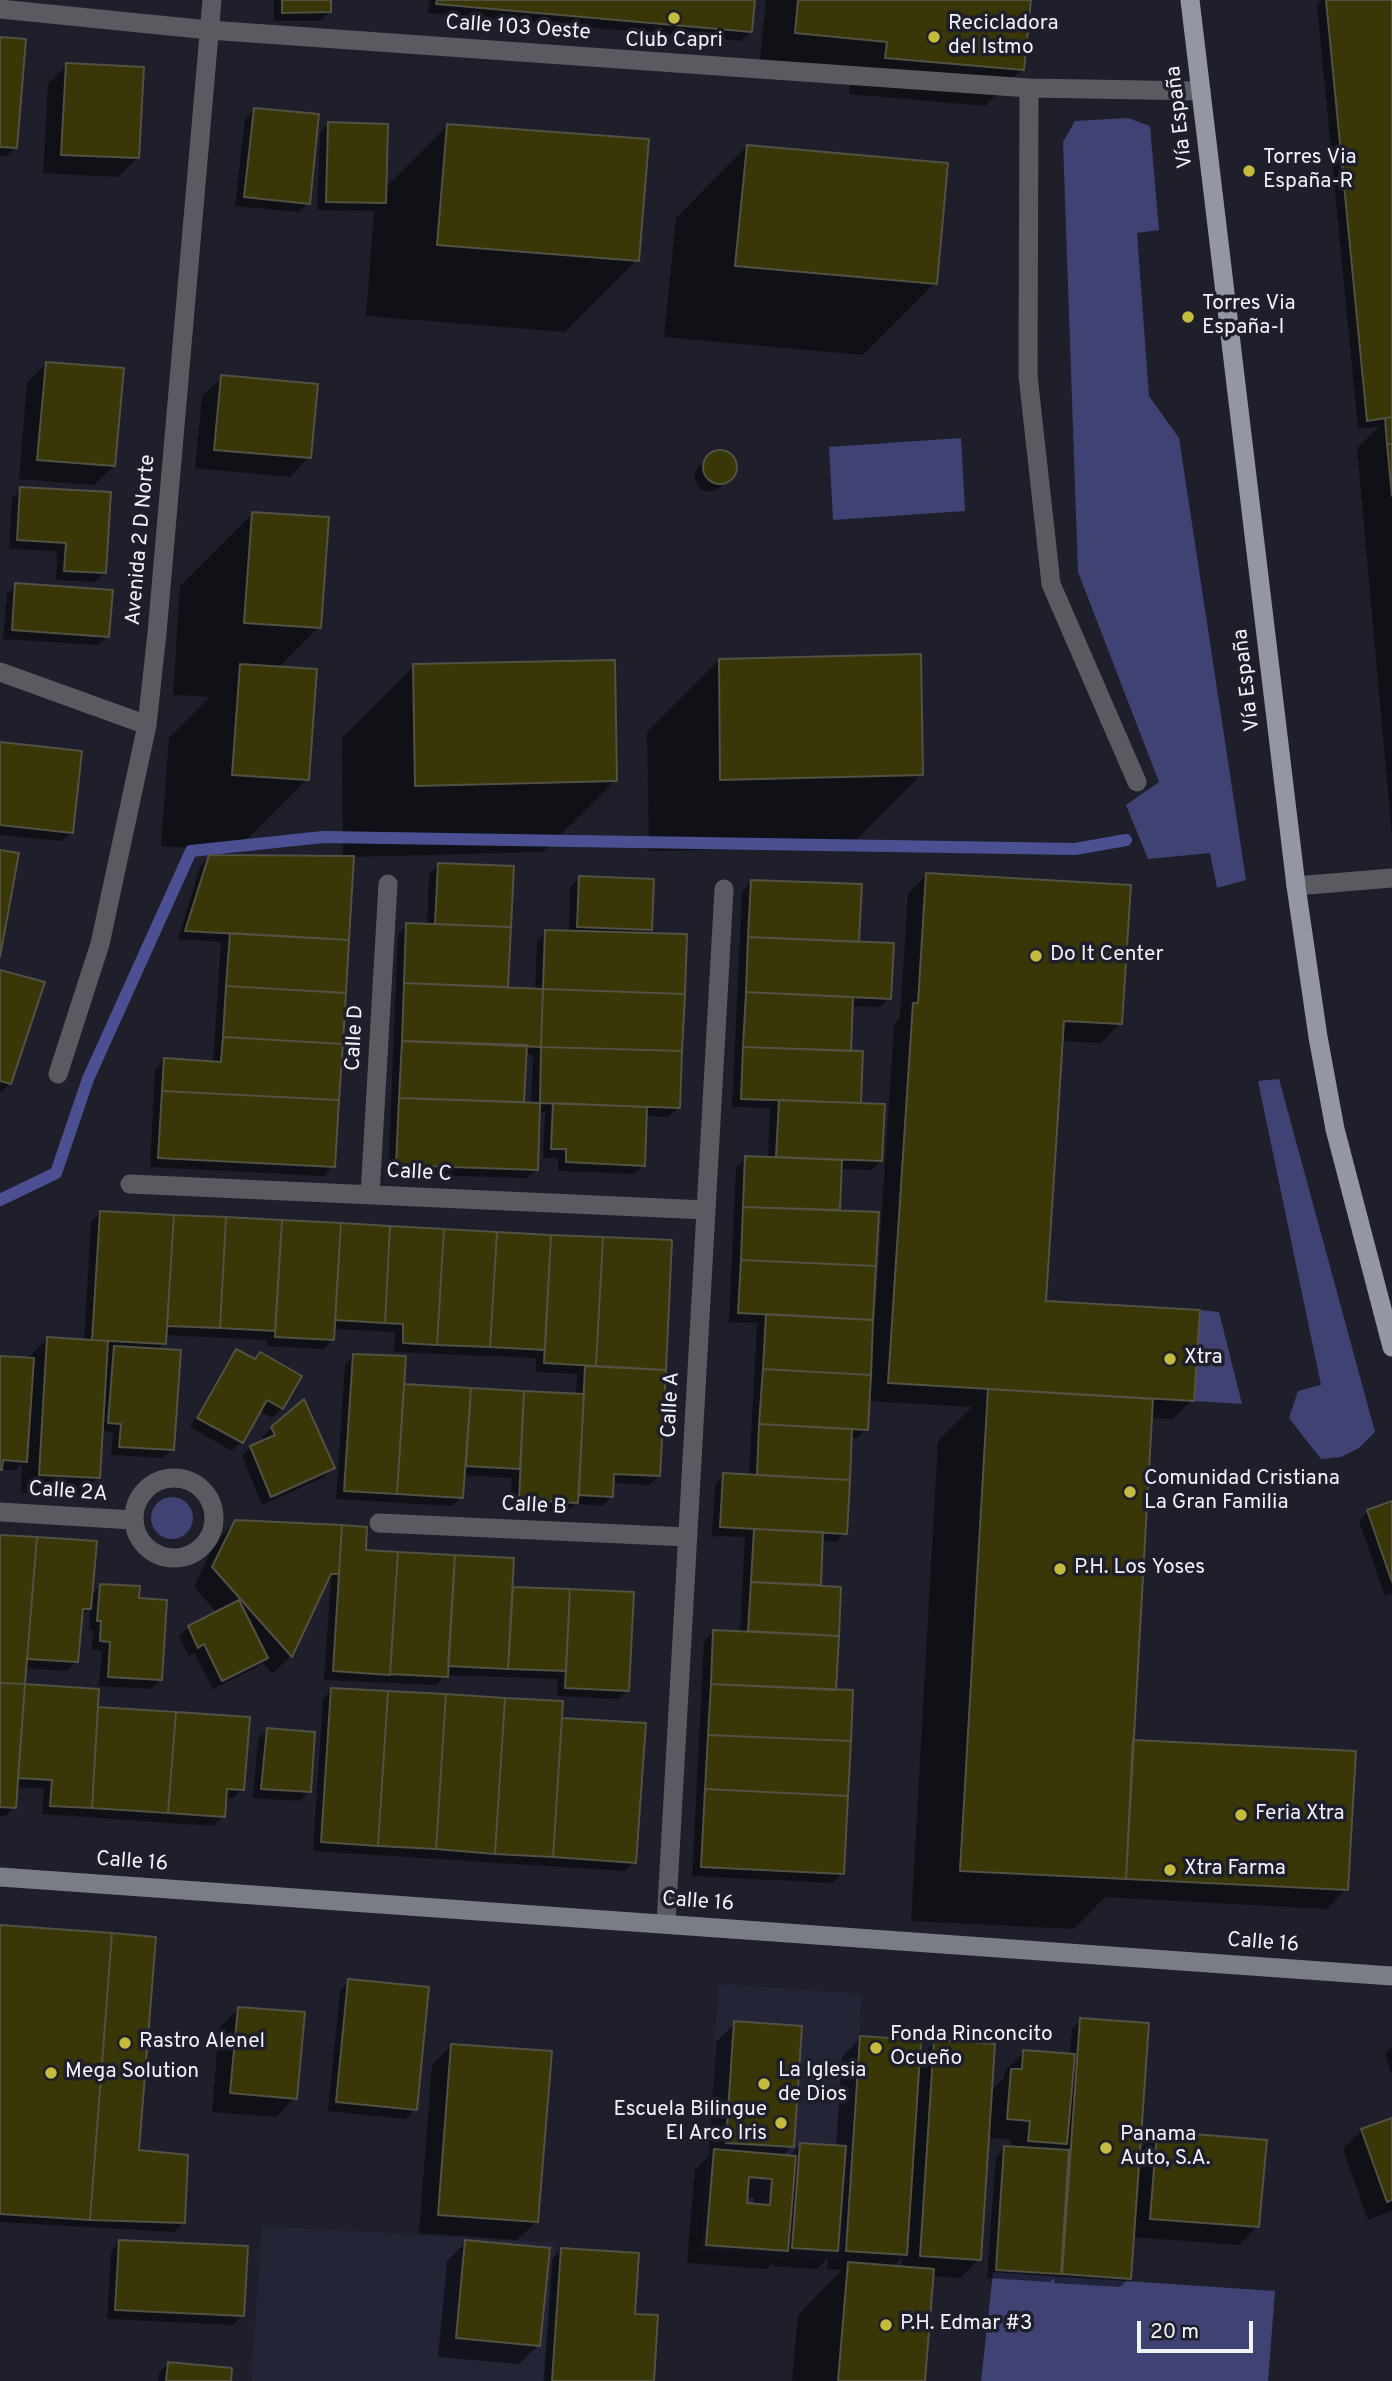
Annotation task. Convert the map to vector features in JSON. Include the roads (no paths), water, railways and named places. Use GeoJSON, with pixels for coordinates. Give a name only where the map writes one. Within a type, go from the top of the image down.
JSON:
{"type":"FeatureCollection","features":[{"type":"Feature","properties":{"kind":"main road","name":"Vía España"},"geometry":{"type":"LineString","coordinates":[[1190,0],[1296,886],[1318,1037],[1335,1129],[1392,1347]]}},
{"type":"Feature","properties":{"kind":"main road","name":"Calle 16"},"geometry":{"type":"LineString","coordinates":[[0,1877],[1392,1976]]}},
{"type":"Feature","properties":{"kind":"street","name":"Avenida 2 D Norte"},"geometry":{"type":"LineString","coordinates":[[58,1074],[100,944],[147,725],[212,0]]}},
{"type":"Feature","properties":{"kind":"street","name":"Calle 103 Oeste"},"geometry":{"type":"LineString","coordinates":[[0,9],[209,30],[1028,88],[1201,91]]}},
{"type":"Feature","properties":{"kind":"street"},"geometry":{"type":"LineString","coordinates":[[1028,88],[1028,376],[1051,584],[1137,782]]}},
{"type":"Feature","properties":{"kind":"street"},"geometry":{"type":"LineString","coordinates":[[0,672],[147,725]]}},
{"type":"Feature","properties":{"kind":"street"},"geometry":{"type":"LineString","coordinates":[[1296,886],[1392,878]]}},
{"type":"Feature","properties":{"kind":"street","name":"Calle D"},"geometry":{"type":"LineString","coordinates":[[370,1195],[388,884]]}},
{"type":"Feature","properties":{"kind":"street","name":"Calle A"},"geometry":{"type":"LineString","coordinates":[[666,1924],[724,889]]}},
{"type":"Feature","properties":{"kind":"street","name":"Calle C"},"geometry":{"type":"LineString","coordinates":[[130,1184],[706,1210]]}},
{"type":"Feature","properties":{"kind":"street"},"geometry":{"type":"LineString","coordinates":[[175,1478],[200,1486],[213,1509],[214,1522],[203,1546],[192,1554],[166,1558],[153,1554],[142,1545],[133,1520],[141,1495],[162,1479],[175,1478]]}},
{"type":"Feature","properties":{"kind":"street","name":"Calle 2A"},"geometry":{"type":"LineString","coordinates":[[0,1512],[133,1520]]}},
{"type":"Feature","properties":{"kind":"street","name":"Calle B"},"geometry":{"type":"LineString","coordinates":[[379,1523],[688,1537]]}},
{"type":"Feature","properties":{"kind":"waterway"},"geometry":{"type":"LineString","coordinates":[[0,1200],[56,1173],[88,1079],[191,851],[323,837],[1075,849],[1126,840]]}},
{"type":"Feature","properties":{"kind":"place","name":"Club Capri"},"geometry":{"type":"Point","coordinates":[674,18]}},
{"type":"Feature","properties":{"kind":"place","name":"Recicladora del Istmo"},"geometry":{"type":"Point","coordinates":[934,37]}},
{"type":"Feature","properties":{"kind":"place","name":"Torres Via España-R"},"geometry":{"type":"Point","coordinates":[1249,171]}},
{"type":"Feature","properties":{"kind":"place","name":"Torres Via España-I"},"geometry":{"type":"Point","coordinates":[1188,317]}},
{"type":"Feature","properties":{"kind":"place","name":"Do It Center"},"geometry":{"type":"Point","coordinates":[1036,956]}},
{"type":"Feature","properties":{"kind":"place","name":"Xtra"},"geometry":{"type":"Point","coordinates":[1170,1359]}},
{"type":"Feature","properties":{"kind":"place","name":"Comunidad Cristiana La Gran Familia"},"geometry":{"type":"Point","coordinates":[1130,1492]}},
{"type":"Feature","properties":{"kind":"place","name":"P.H. Los Yoses"},"geometry":{"type":"Point","coordinates":[1060,1569]}},
{"type":"Feature","properties":{"kind":"place","name":"Feria Xtra"},"geometry":{"type":"Point","coordinates":[1241,1815]}},
{"type":"Feature","properties":{"kind":"place","name":"Xtra Farma"},"geometry":{"type":"Point","coordinates":[1170,1870]}},
{"type":"Feature","properties":{"kind":"place","name":"Rastro Alenel"},"geometry":{"type":"Point","coordinates":[125,2043]}},
{"type":"Feature","properties":{"kind":"place","name":"Fonda Rinconcito Ocueño"},"geometry":{"type":"Point","coordinates":[876,2048]}},
{"type":"Feature","properties":{"kind":"place","name":"Mega Solution"},"geometry":{"type":"Point","coordinates":[51,2073]}},
{"type":"Feature","properties":{"kind":"place","name":"La Iglesia de Dios"},"geometry":{"type":"Point","coordinates":[764,2084]}},
{"type":"Feature","properties":{"kind":"place","name":"Escuela Bilingue El Arco Iris"},"geometry":{"type":"Point","coordinates":[781,2123]}},
{"type":"Feature","properties":{"kind":"place","name":"Panama Auto, S.A."},"geometry":{"type":"Point","coordinates":[1106,2148]}},
{"type":"Feature","properties":{"kind":"place","name":"P.H. Edmar #3"},"geometry":{"type":"Point","coordinates":[886,2325]}}]}
